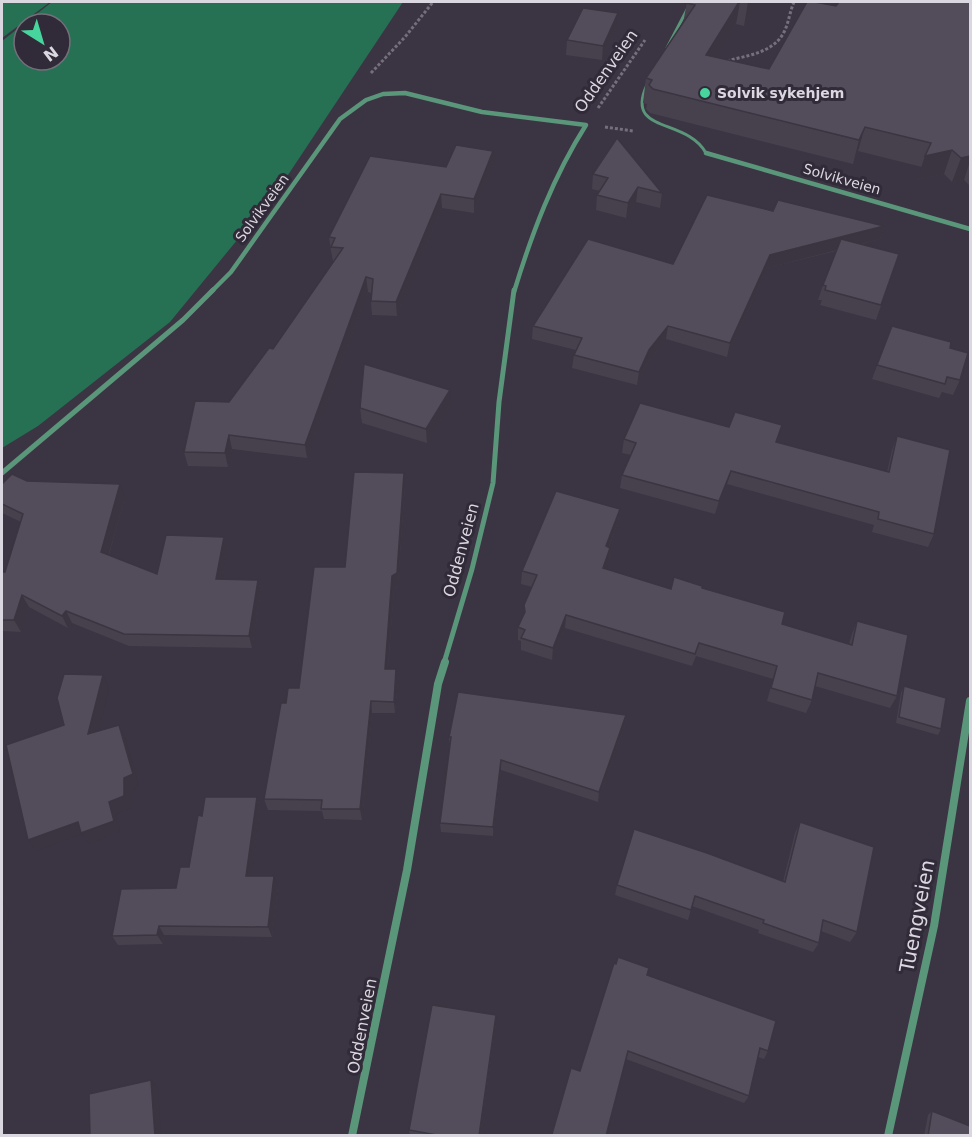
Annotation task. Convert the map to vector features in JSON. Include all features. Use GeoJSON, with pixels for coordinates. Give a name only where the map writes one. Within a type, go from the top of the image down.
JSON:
{"type":"FeatureCollection","features":[{"type":"Feature","properties":{"kind":"street","name":"Solvikveien"},"geometry":{"type":"LineString","coordinates":[[2,473],[183,320],[231,272],[340,118],[366,100],[383,94],[405,93],[482,112],[586,125]]}},
{"type":"Feature","properties":{"kind":"street","name":"Oddenveien"},"geometry":{"type":"LineString","coordinates":[[352,1136],[407,870],[438,684],[472,569],[493,483],[500,402],[514,291],[540,215],[564,160],[586,125]]}},
{"type":"Feature","properties":{"kind":"street","name":"Solvikveien"},"geometry":{"type":"LineString","coordinates":[[706,153],[970,229]]}},
{"type":"Feature","properties":{"kind":"street","name":"Tuengveien"},"geometry":{"type":"LineString","coordinates":[[888,1136],[934,926],[970,701]]}},
{"type":"Feature","properties":{"kind":"lane"},"geometry":{"type":"LineString","coordinates":[[663,57],[691,2]]}},
{"type":"Feature","properties":{"kind":"lane"},"geometry":{"type":"LineString","coordinates":[[649,81],[639,97],[639,106],[643,113],[698,141],[706,153]]}},
{"type":"Feature","properties":{"kind":"path"},"geometry":{"type":"LineString","coordinates":[[370,75],[433,2]]}},
{"type":"Feature","properties":{"kind":"path"},"geometry":{"type":"LineString","coordinates":[[724,62],[762,52],[782,35],[788,13],[794,2]]}},
{"type":"Feature","properties":{"kind":"path","name":"Oddenveien"},"geometry":{"type":"LineString","coordinates":[[586,125],[648,36]]}},
{"type":"Feature","properties":{"kind":"green space"},"geometry":{"type":"Polygon","coordinates":[[[2,2],[50,2],[37,12],[12,12],[12,30],[2,38],[2,2]]]}},
{"type":"Feature","properties":{"kind":"green space"},"geometry":{"type":"Polygon","coordinates":[[[52,2],[403,2],[278,190],[170,322],[38,426],[2,448],[2,41],[12,33],[12,72],[72,72],[72,12],[39,12],[52,2]]]}},
{"type":"Feature","properties":{"kind":"building"},"geometry":{"type":"Polygon","coordinates":[[[687,2],[739,2],[706,55],[769,69],[807,2],[836,6],[839,2],[970,2],[970,156],[961,158],[952,150],[925,156],[931,143],[865,127],[859,140],[653,89],[649,85],[652,80],[646,78],[695,5],[687,2]]]}},
{"type":"Feature","properties":{"kind":"building"},"geometry":{"type":"Polygon","coordinates":[[[583,8],[618,13],[603,46],[567,40],[583,8]]]}},
{"type":"Feature","properties":{"kind":"building"},"geometry":{"type":"Polygon","coordinates":[[[617,138],[662,193],[638,187],[628,203],[597,195],[608,178],[593,174],[617,138]]]}},
{"type":"Feature","properties":{"kind":"building"},"geometry":{"type":"Polygon","coordinates":[[[456,145],[493,151],[474,199],[441,194],[396,302],[371,301],[373,279],[366,277],[305,445],[229,435],[225,453],[184,452],[195,401],[229,402],[269,348],[273,349],[343,248],[331,247],[335,238],[329,237],[370,156],[446,167],[456,145]]]}},
{"type":"Feature","properties":{"kind":"building"},"geometry":{"type":"Polygon","coordinates":[[[707,195],[773,211],[778,200],[884,226],[770,255],[730,343],[668,326],[649,350],[639,372],[574,355],[582,338],[533,326],[588,239],[673,264],[707,195]]]}},
{"type":"Feature","properties":{"kind":"building"},"geometry":{"type":"Polygon","coordinates":[[[841,239],[899,254],[881,305],[825,290],[826,286],[823,285],[841,239]]]}},
{"type":"Feature","properties":{"kind":"building"},"geometry":{"type":"Polygon","coordinates":[[[892,326],[951,342],[950,348],[968,353],[960,380],[947,377],[945,384],[877,365],[892,326]]]}},
{"type":"Feature","properties":{"kind":"building"},"geometry":{"type":"Polygon","coordinates":[[[364,364],[450,390],[426,429],[360,408],[364,364]]]}},
{"type":"Feature","properties":{"kind":"building"},"geometry":{"type":"Polygon","coordinates":[[[640,403],[729,427],[735,412],[782,425],[776,442],[889,472],[897,436],[950,450],[934,534],[878,519],[879,512],[731,471],[719,501],[622,475],[636,443],[624,439],[640,403]]]}},
{"type":"Feature","properties":{"kind":"building"},"geometry":{"type":"Polygon","coordinates":[[[354,472],[404,473],[397,573],[392,576],[385,669],[396,669],[394,702],[371,701],[360,809],[321,809],[322,800],[264,799],[281,703],[286,703],[288,688],[299,688],[314,567],[345,567],[354,472]]]}},
{"type":"Feature","properties":{"kind":"building"},"geometry":{"type":"Polygon","coordinates":[[[12,474],[27,481],[120,484],[101,552],[157,574],[166,535],[224,537],[216,579],[258,580],[249,636],[124,634],[66,611],[62,616],[22,595],[14,620],[2,620],[2,572],[5,572],[23,514],[2,504],[2,484],[12,474]]]}},
{"type":"Feature","properties":{"kind":"building"},"geometry":{"type":"Polygon","coordinates":[[[556,491],[620,509],[606,546],[610,548],[603,568],[671,589],[674,577],[702,586],[702,588],[785,612],[782,624],[852,645],[857,621],[908,635],[897,696],[818,673],[812,700],[771,688],[777,666],[699,643],[695,654],[566,615],[553,648],[521,638],[525,630],[518,627],[525,612],[524,605],[537,575],[522,571],[556,491]]]}},
{"type":"Feature","properties":{"kind":"building"},"geometry":{"type":"Polygon","coordinates":[[[64,674],[103,675],[88,734],[119,725],[133,774],[124,778],[124,796],[109,802],[114,821],[81,833],[78,822],[28,840],[6,745],[64,725],[57,698],[64,674]]]}},
{"type":"Feature","properties":{"kind":"building"},"geometry":{"type":"Polygon","coordinates":[[[904,686],[946,698],[941,729],[899,717],[904,686]]]}},
{"type":"Feature","properties":{"kind":"building"},"geometry":{"type":"Polygon","coordinates":[[[458,692],[626,715],[599,792],[501,760],[493,827],[440,823],[451,737],[449,737],[458,692]]]}},
{"type":"Feature","properties":{"kind":"building"},"geometry":{"type":"Polygon","coordinates":[[[205,797],[257,797],[246,876],[274,876],[268,927],[159,926],[157,935],[112,936],[121,889],[176,888],[180,867],[189,867],[198,815],[202,816],[205,797]]]}},
{"type":"Feature","properties":{"kind":"building"},"geometry":{"type":"Polygon","coordinates":[[[800,822],[874,847],[857,932],[823,920],[819,943],[763,923],[764,920],[695,896],[691,910],[617,885],[634,829],[785,882],[800,822]]]}},
{"type":"Feature","properties":{"kind":"building"},"geometry":{"type":"Polygon","coordinates":[[[618,957],[649,968],[647,975],[776,1021],[768,1051],[760,1048],[749,1096],[628,1051],[606,1136],[556,1136],[552,1134],[571,1068],[580,1071],[614,963],[616,964],[618,957]]]}},
{"type":"Feature","properties":{"kind":"building"},"geometry":{"type":"Polygon","coordinates":[[[432,1005],[496,1015],[479,1136],[442,1136],[409,1130],[432,1005]]]}},
{"type":"Feature","properties":{"kind":"building"},"geometry":{"type":"Polygon","coordinates":[[[151,1080],[155,1136],[90,1136],[89,1094],[151,1080]]]}},
{"type":"Feature","properties":{"kind":"building"},"geometry":{"type":"Polygon","coordinates":[[[932,1111],[970,1126],[970,1136],[928,1136],[932,1111]]]}},
{"type":"Feature","properties":{"kind":"place","name":"Solvik sykehjem"},"geometry":{"type":"Point","coordinates":[705,93]}}]}
